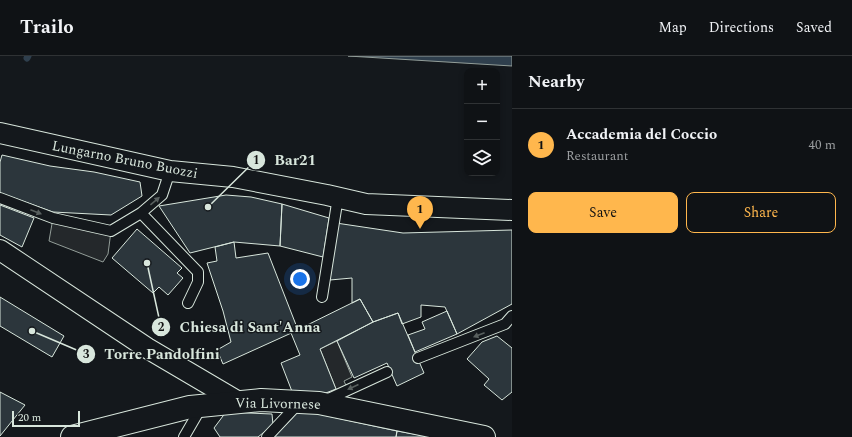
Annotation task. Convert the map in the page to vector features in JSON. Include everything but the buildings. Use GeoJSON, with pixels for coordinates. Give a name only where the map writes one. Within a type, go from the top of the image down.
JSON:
{"type":"FeatureCollection","features":[{"type":"Feature","properties":{"kind":"main road","name":"Via Livornese"},"geometry":{"type":"LineString","coordinates":[[72,437],[190,407],[237,401],[310,402],[484,437]]}},
{"type":"Feature","properties":{"kind":"street","name":"Lungarno Bruno Buozzi"},"geometry":{"type":"LineString","coordinates":[[0,133],[170,171],[233,178],[338,197],[366,204],[512,210]]}},
{"type":"Feature","properties":{"kind":"street"},"geometry":{"type":"LineString","coordinates":[[0,250],[147,348],[237,401]]}},
{"type":"Feature","properties":{"kind":"lane"},"geometry":{"type":"LineString","coordinates":[[0,198],[53,218],[111,231],[141,213],[162,195],[170,171]]}},
{"type":"Feature","properties":{"kind":"lane"},"geometry":{"type":"LineString","coordinates":[[322,297],[338,197]]}},
{"type":"Feature","properties":{"kind":"lane"},"geometry":{"type":"LineString","coordinates":[[141,213],[198,272],[198,282],[188,302]]}},
{"type":"Feature","properties":{"kind":"lane"},"geometry":{"type":"LineString","coordinates":[[418,358],[505,324],[512,316]]}},
{"type":"Feature","properties":{"kind":"lane"},"geometry":{"type":"LineString","coordinates":[[267,437],[310,402],[387,372]]}},
{"type":"Feature","properties":{"kind":"lane"},"geometry":{"type":"LineString","coordinates":[[184,437],[202,405]]}},
{"type":"Feature","properties":{"kind":"shaded area"},"geometry":{"type":"Polygon","coordinates":[[[53,218],[111,231],[108,254],[103,262],[49,241],[53,218]]]}},
{"type":"Feature","properties":{"kind":"shaded area"},"geometry":{"type":"Polygon","coordinates":[[[337,341],[352,377],[344,381],[348,390],[338,394],[320,349],[337,341]]]}},
{"type":"Feature","properties":{"kind":"water"},"geometry":{"type":"Polygon","coordinates":[[[348,56],[512,56],[512,66],[348,56]]]}},
{"type":"Feature","properties":{"kind":"place","name":"Bar21"},"geometry":{"type":"Point","coordinates":[208,207]}},
{"type":"Feature","properties":{"kind":"place","name":"Accademia del Coccio"},"geometry":{"type":"Point","coordinates":[420,229]}},
{"type":"Feature","properties":{"kind":"place","name":"Chiesa di Sant'Anna"},"geometry":{"type":"Point","coordinates":[147,263]}},
{"type":"Feature","properties":{"kind":"place","name":"Torre Pandolfini"},"geometry":{"type":"Point","coordinates":[32,331]}}]}
